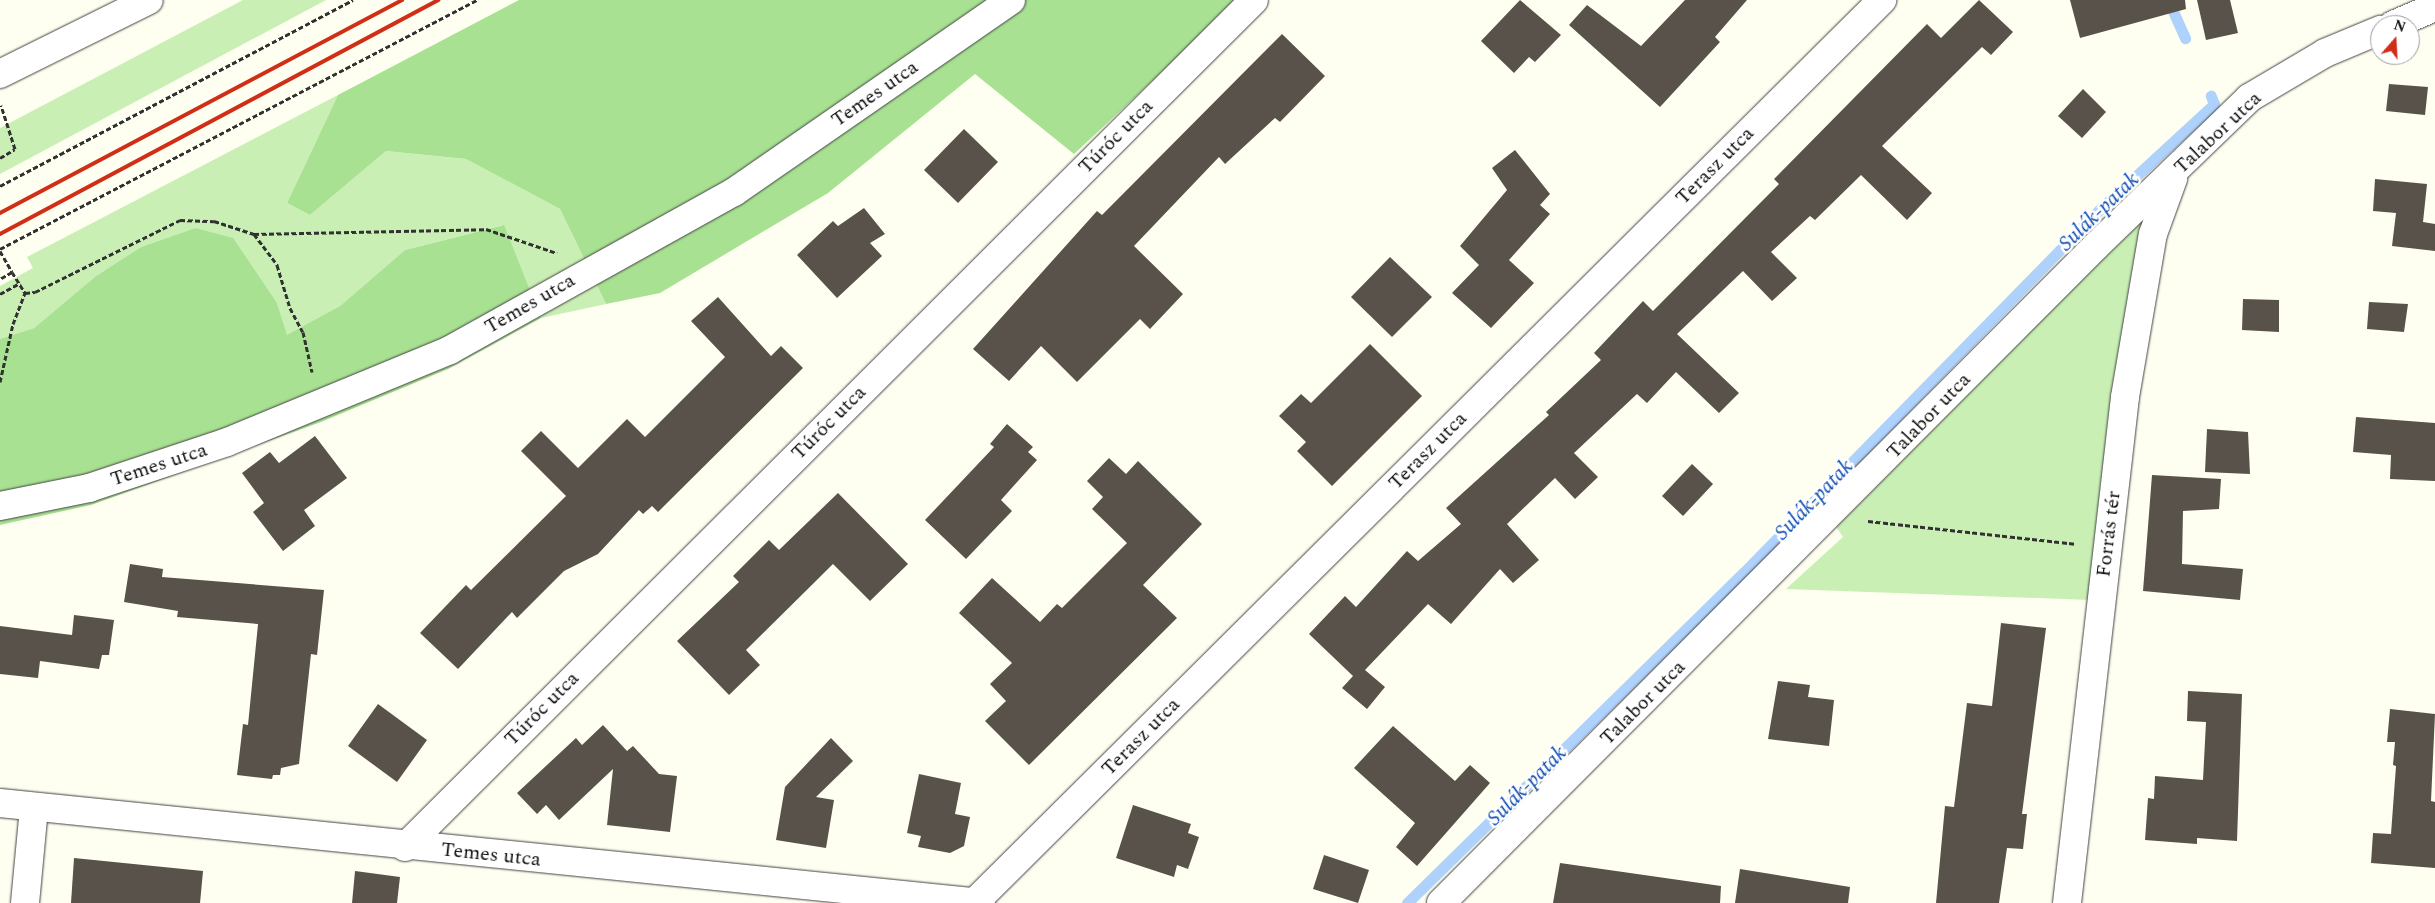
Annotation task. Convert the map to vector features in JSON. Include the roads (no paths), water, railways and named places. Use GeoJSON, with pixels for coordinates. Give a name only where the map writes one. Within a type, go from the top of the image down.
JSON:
{"type":"FeatureCollection","features":[{"type":"Feature","properties":{"kind":"street"},"geometry":{"type":"LineString","coordinates":[[0,72],[149,0]]}},
{"type":"Feature","properties":{"kind":"street","name":"Temes utca"},"geometry":{"type":"LineString","coordinates":[[0,506],[89,488],[319,407],[450,350],[604,262],[734,192],[1011,0]]}},
{"type":"Feature","properties":{"kind":"street","name":"Túróc utca"},"geometry":{"type":"LineString","coordinates":[[405,847],[1254,0]]}},
{"type":"Feature","properties":{"kind":"street","name":"Terasz utca"},"geometry":{"type":"LineString","coordinates":[[977,903],[1882,0]]}},
{"type":"Feature","properties":{"kind":"street"},"geometry":{"type":"LineString","coordinates":[[2416,15],[2435,7]]}},
{"type":"Feature","properties":{"kind":"street","name":"Talabor utca"},"geometry":{"type":"LineString","coordinates":[[1441,903],[1830,517],[2096,246],[2177,171],[2249,98],[2325,53],[2370,34]]}},
{"type":"Feature","properties":{"kind":"street","name":"Forrás tér"},"geometry":{"type":"LineString","coordinates":[[2067,903],[2125,397],[2153,234],[2177,171]]}},
{"type":"Feature","properties":{"kind":"street","name":"Temes utca"},"geometry":{"type":"LineString","coordinates":[[0,803],[405,847],[977,903]]}},
{"type":"Feature","properties":{"kind":"street"},"geometry":{"type":"LineString","coordinates":[[24,903],[34,807]]}},
{"type":"Feature","properties":{"kind":"waterway","name":"Sulák-patak"},"geometry":{"type":"LineString","coordinates":[[2168,0],[2185,38]]}},
{"type":"Feature","properties":{"kind":"waterway","name":"Sulák-patak"},"geometry":{"type":"LineString","coordinates":[[1407,903],[1743,573],[2100,209],[2214,104],[2211,96]]}},
{"type":"Feature","properties":{"kind":"railway"},"geometry":{"type":"LineString","coordinates":[[0,213],[402,0]]}},
{"type":"Feature","properties":{"kind":"railway"},"geometry":{"type":"LineString","coordinates":[[0,234],[439,0]]}}]}
